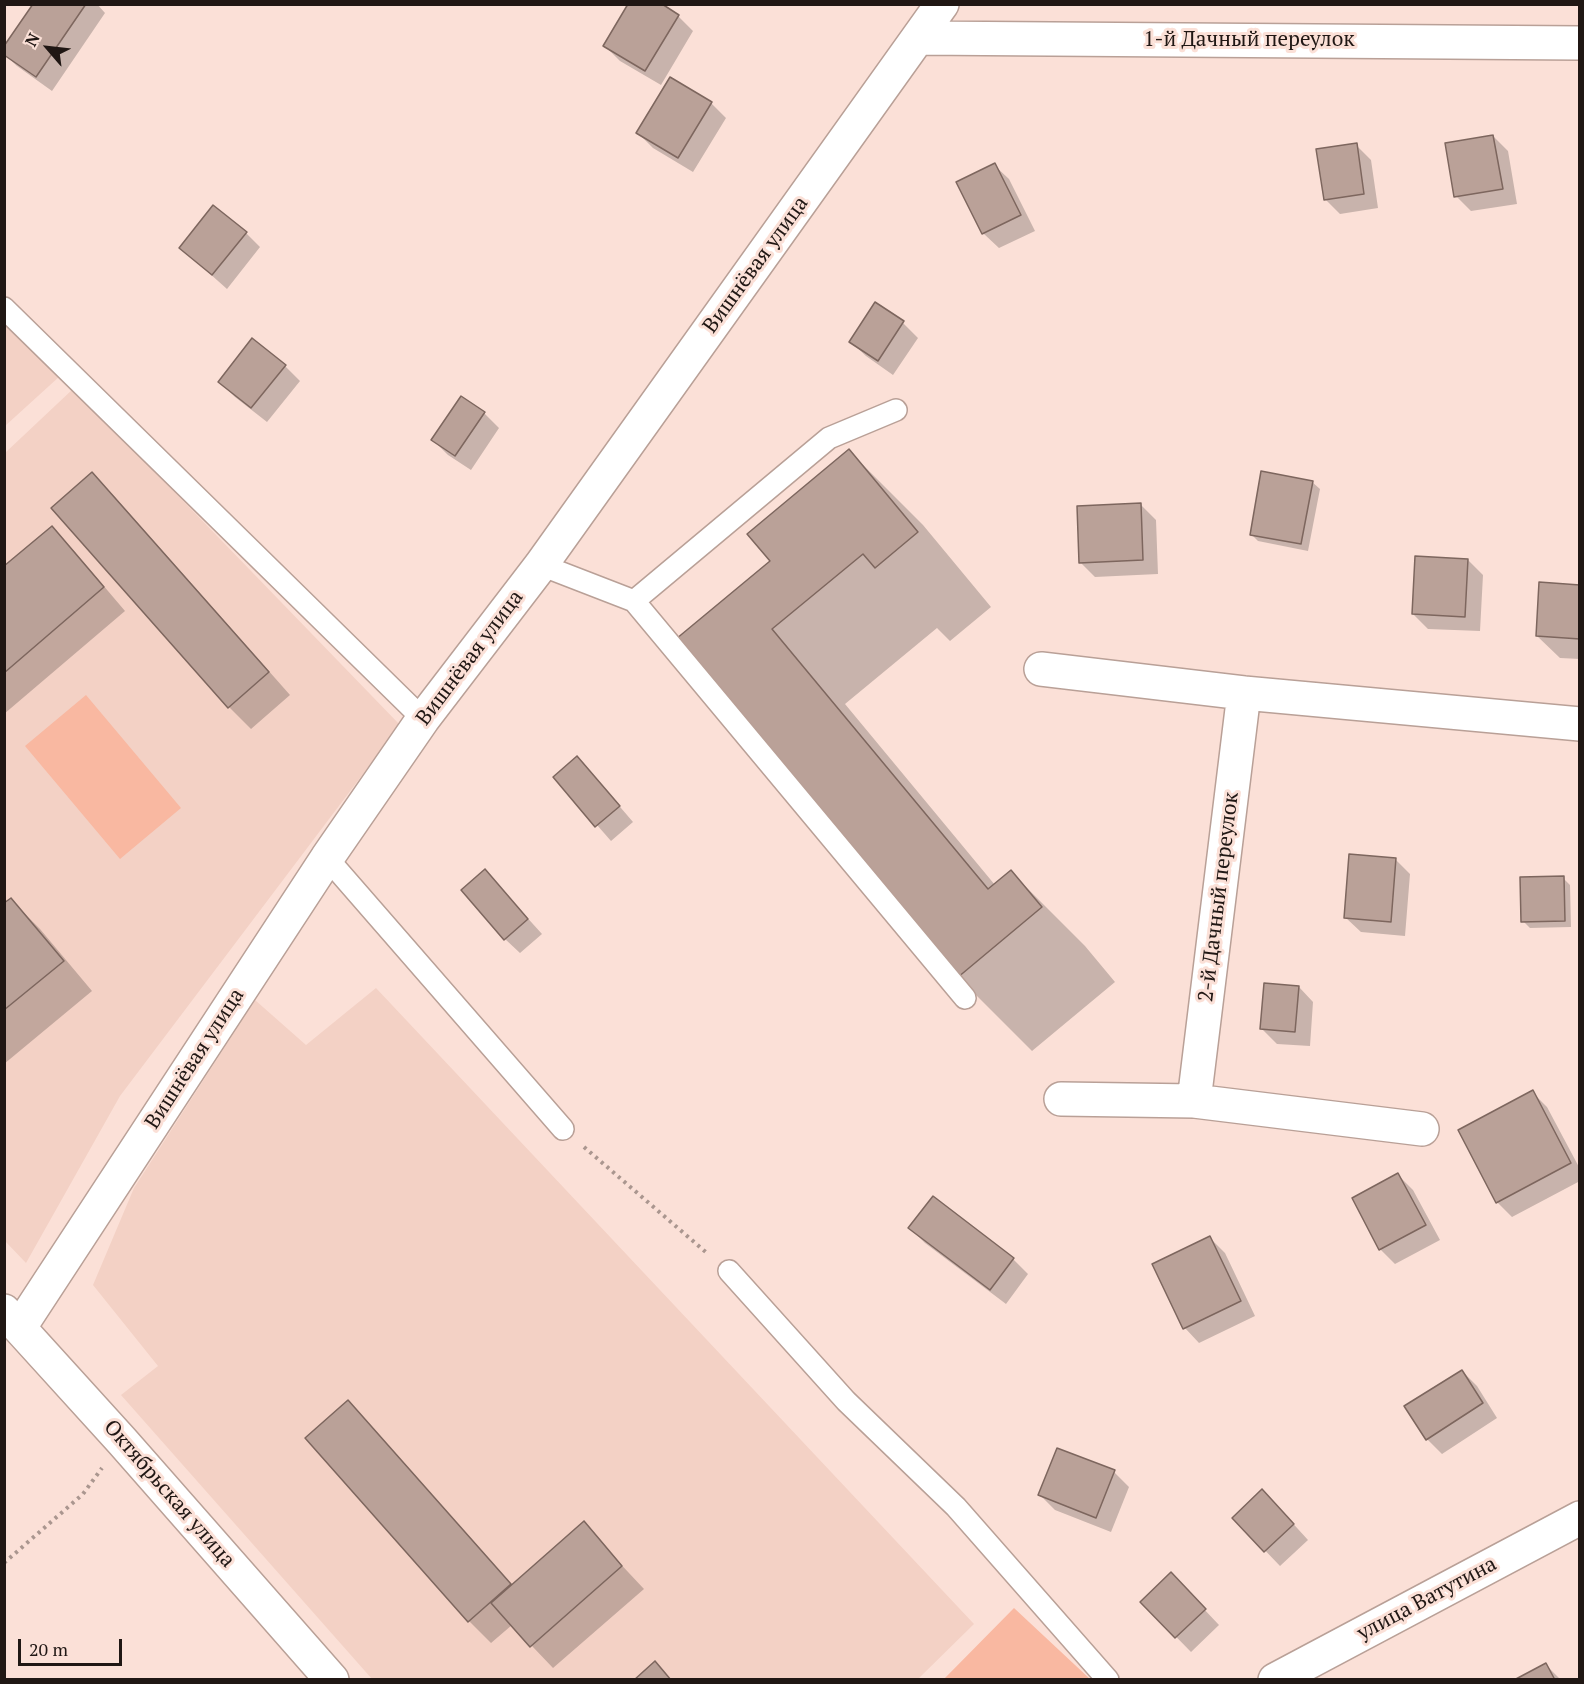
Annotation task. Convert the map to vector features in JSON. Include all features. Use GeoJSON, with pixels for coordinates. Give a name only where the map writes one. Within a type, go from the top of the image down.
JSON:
{"type":"FeatureCollection","features":[{"type":"Feature","properties":{"kind":"street","name":"Вишнёвая улица"},"geometry":{"type":"LineString","coordinates":[[12,1319],[423,719],[541,565],[942,4]]}},
{"type":"Feature","properties":{"kind":"street","name":"1-й Дачный переулок"},"geometry":{"type":"LineString","coordinates":[[919,38],[1580,43]]}},
{"type":"Feature","properties":{"kind":"street"},"geometry":{"type":"LineString","coordinates":[[1041,669],[1244,693],[1580,724]]}},
{"type":"Feature","properties":{"kind":"street","name":"2-й Дачный переулок"},"geometry":{"type":"LineString","coordinates":[[1194,1101],[1244,693]]}},
{"type":"Feature","properties":{"kind":"street"},"geometry":{"type":"LineString","coordinates":[[1061,1099],[1194,1101],[1422,1129]]}},
{"type":"Feature","properties":{"kind":"street","name":"Октябрьская улица"},"geometry":{"type":"LineString","coordinates":[[12,1319],[332,1680]]}},
{"type":"Feature","properties":{"kind":"street","name":"улица Ватутина"},"geometry":{"type":"LineString","coordinates":[[1275,1680],[1580,1518]]}},
{"type":"Feature","properties":{"kind":"lane"},"geometry":{"type":"LineString","coordinates":[[4,308],[423,719]]}},
{"type":"Feature","properties":{"kind":"lane"},"geometry":{"type":"LineString","coordinates":[[634,601],[830,438],[896,410]]}},
{"type":"Feature","properties":{"kind":"lane"},"geometry":{"type":"LineString","coordinates":[[541,565],[634,601],[965,998]]}},
{"type":"Feature","properties":{"kind":"lane"},"geometry":{"type":"LineString","coordinates":[[327,858],[563,1129]]}},
{"type":"Feature","properties":{"kind":"lane"},"geometry":{"type":"LineString","coordinates":[[729,1271],[846,1401],[956,1508],[1108,1680]]}},
{"type":"Feature","properties":{"kind":"path"},"geometry":{"type":"LineString","coordinates":[[563,1129],[729,1271]]}},
{"type":"Feature","properties":{"kind":"path"},"geometry":{"type":"LineString","coordinates":[[4,1563],[83,1494],[122,1441]]}},
{"type":"Feature","properties":{"kind":"shaded area"},"geometry":{"type":"Polygon","coordinates":[[[5,320],[60,376],[5,426],[5,320]]]}},
{"type":"Feature","properties":{"kind":"shaded area"},"geometry":{"type":"Polygon","coordinates":[[[74,388],[400,725],[120,1096],[26,1263],[5,1241],[5,453],[74,388]]]}},
{"type":"Feature","properties":{"kind":"shaded area"},"geometry":{"type":"Polygon","coordinates":[[[86,695],[181,808],[120,859],[25,746],[86,695]]]}},
{"type":"Feature","properties":{"kind":"shaded area"},"geometry":{"type":"Polygon","coordinates":[[[376,988],[974,1624],[918,1679],[372,1679],[121,1395],[158,1366],[93,1285],[134,1188],[255,1000],[306,1045],[376,988]]]}},
{"type":"Feature","properties":{"kind":"shaded area"},"geometry":{"type":"Polygon","coordinates":[[[1014,1608],[1090,1679],[944,1679],[1014,1608]]]}},
{"type":"Feature","properties":{"kind":"building"},"geometry":{"type":"Polygon","coordinates":[[[33,4],[86,4],[36,77],[4,55],[4,46],[33,4]]]}},
{"type":"Feature","properties":{"kind":"building"},"geometry":{"type":"Polygon","coordinates":[[[628,4],[662,4],[679,15],[645,71],[603,46],[628,4]]]}},
{"type":"Feature","properties":{"kind":"building"},"geometry":{"type":"Polygon","coordinates":[[[670,77],[712,102],[678,158],[636,133],[670,77]]]}},
{"type":"Feature","properties":{"kind":"building"},"geometry":{"type":"Polygon","coordinates":[[[1493,135],[1503,189],[1454,197],[1445,143],[1493,135]]]}},
{"type":"Feature","properties":{"kind":"building"},"geometry":{"type":"Polygon","coordinates":[[[1357,143],[1364,194],[1324,200],[1316,149],[1357,143]]]}},
{"type":"Feature","properties":{"kind":"building"},"geometry":{"type":"Polygon","coordinates":[[[995,163],[1021,215],[982,234],[956,182],[995,163]]]}},
{"type":"Feature","properties":{"kind":"building"},"geometry":{"type":"Polygon","coordinates":[[[213,205],[247,232],[212,275],[179,248],[213,205]]]}},
{"type":"Feature","properties":{"kind":"building"},"geometry":{"type":"Polygon","coordinates":[[[875,302],[904,321],[878,361],[849,342],[875,302]]]}},
{"type":"Feature","properties":{"kind":"building"},"geometry":{"type":"Polygon","coordinates":[[[252,338],[286,365],[251,408],[218,382],[252,338]]]}},
{"type":"Feature","properties":{"kind":"building"},"geometry":{"type":"Polygon","coordinates":[[[461,396],[485,412],[455,456],[431,440],[461,396]]]}},
{"type":"Feature","properties":{"kind":"building"},"geometry":{"type":"Polygon","coordinates":[[[849,449],[918,532],[875,568],[863,554],[772,629],[988,889],[1011,870],[1042,907],[957,978],[676,639],[770,561],[747,534],[849,449]]]}},
{"type":"Feature","properties":{"kind":"building"},"geometry":{"type":"Polygon","coordinates":[[[1261,471],[1313,481],[1301,544],[1250,535],[1261,471]]]}},
{"type":"Feature","properties":{"kind":"building"},"geometry":{"type":"Polygon","coordinates":[[[92,472],[269,672],[228,708],[51,508],[92,472]]]}},
{"type":"Feature","properties":{"kind":"building"},"geometry":{"type":"Polygon","coordinates":[[[1141,503],[1143,560],[1079,563],[1077,506],[1141,503]]]}},
{"type":"Feature","properties":{"kind":"building"},"geometry":{"type":"Polygon","coordinates":[[[52,526],[104,587],[4,673],[4,566],[52,526]]]}},
{"type":"Feature","properties":{"kind":"building"},"geometry":{"type":"Polygon","coordinates":[[[1415,556],[1468,559],[1465,617],[1412,614],[1415,556]]]}},
{"type":"Feature","properties":{"kind":"building"},"geometry":{"type":"Polygon","coordinates":[[[1539,582],[1580,585],[1580,639],[1536,636],[1539,582]]]}},
{"type":"Feature","properties":{"kind":"building"},"geometry":{"type":"Polygon","coordinates":[[[577,756],[620,806],[595,827],[553,777],[577,756]]]}},
{"type":"Feature","properties":{"kind":"building"},"geometry":{"type":"Polygon","coordinates":[[[1349,854],[1396,858],[1391,922],[1344,918],[1349,854]]]}},
{"type":"Feature","properties":{"kind":"building"},"geometry":{"type":"Polygon","coordinates":[[[485,869],[528,919],[504,940],[461,890],[485,869]]]}},
{"type":"Feature","properties":{"kind":"building"},"geometry":{"type":"Polygon","coordinates":[[[1564,876],[1565,921],[1521,922],[1520,877],[1564,876]]]}},
{"type":"Feature","properties":{"kind":"building"},"geometry":{"type":"Polygon","coordinates":[[[11,898],[64,961],[4,1010],[4,903],[11,898]]]}},
{"type":"Feature","properties":{"kind":"building"},"geometry":{"type":"Polygon","coordinates":[[[1264,983],[1299,986],[1295,1032],[1260,1029],[1264,983]]]}},
{"type":"Feature","properties":{"kind":"building"},"geometry":{"type":"Polygon","coordinates":[[[1533,1090],[1571,1163],[1496,1203],[1458,1130],[1533,1090]]]}},
{"type":"Feature","properties":{"kind":"building"},"geometry":{"type":"Polygon","coordinates":[[[1398,1173],[1426,1225],[1379,1250],[1352,1198],[1398,1173]]]}},
{"type":"Feature","properties":{"kind":"building"},"geometry":{"type":"Polygon","coordinates":[[[933,1196],[1014,1258],[990,1290],[908,1228],[933,1196]]]}},
{"type":"Feature","properties":{"kind":"building"},"geometry":{"type":"Polygon","coordinates":[[[1210,1236],[1241,1301],[1183,1329],[1152,1264],[1210,1236]]]}},
{"type":"Feature","properties":{"kind":"building"},"geometry":{"type":"Polygon","coordinates":[[[1462,1370],[1483,1403],[1426,1440],[1404,1406],[1462,1370]]]}},
{"type":"Feature","properties":{"kind":"building"},"geometry":{"type":"Polygon","coordinates":[[[348,1400],[511,1584],[468,1622],[305,1438],[348,1400]]]}},
{"type":"Feature","properties":{"kind":"building"},"geometry":{"type":"Polygon","coordinates":[[[1057,1448],[1115,1470],[1096,1518],[1038,1495],[1057,1448]]]}},
{"type":"Feature","properties":{"kind":"building"},"geometry":{"type":"Polygon","coordinates":[[[1262,1489],[1294,1524],[1264,1552],[1232,1518],[1262,1489]]]}},
{"type":"Feature","properties":{"kind":"building"},"geometry":{"type":"Polygon","coordinates":[[[584,1521],[622,1566],[530,1647],[491,1603],[584,1521]]]}},
{"type":"Feature","properties":{"kind":"building"},"geometry":{"type":"Polygon","coordinates":[[[1171,1572],[1206,1609],[1175,1638],[1140,1602],[1171,1572]]]}},
{"type":"Feature","properties":{"kind":"building"},"geometry":{"type":"Polygon","coordinates":[[[655,1661],[671,1680],[634,1680],[655,1661]]]}},
{"type":"Feature","properties":{"kind":"building"},"geometry":{"type":"Polygon","coordinates":[[[1546,1663],[1555,1680],[1514,1680],[1546,1663]]]}}]}
